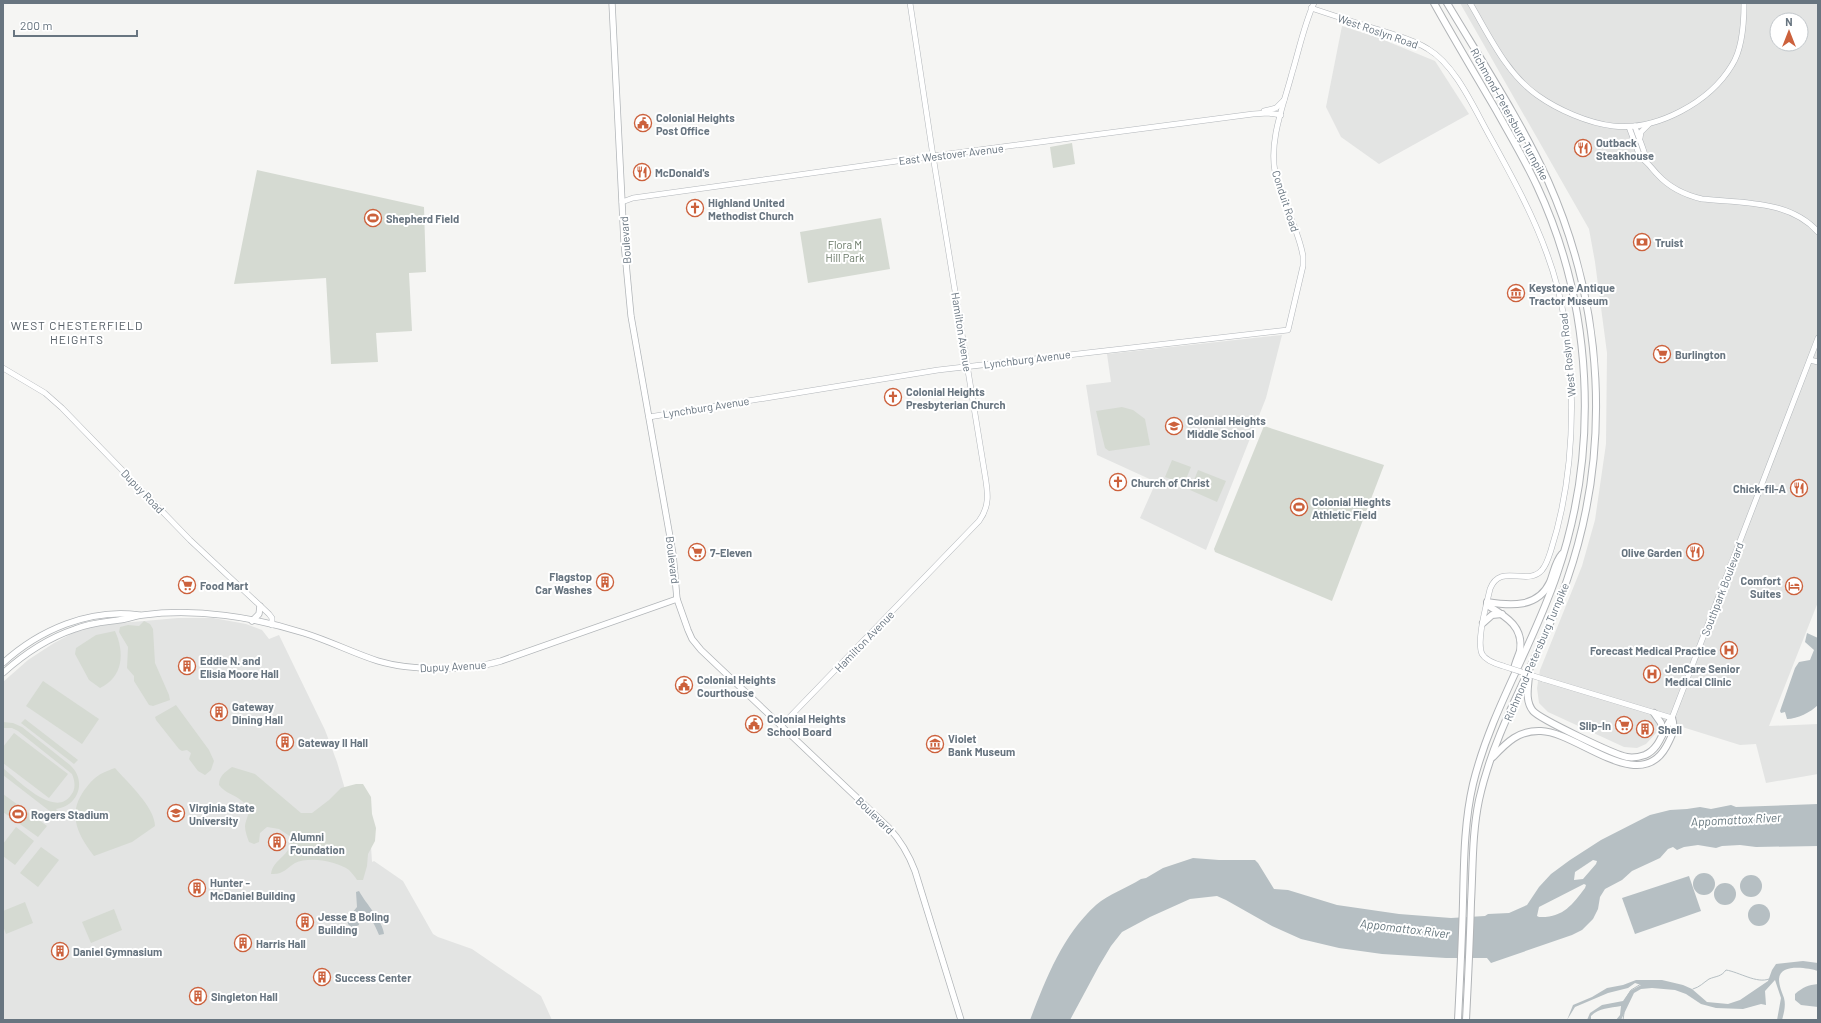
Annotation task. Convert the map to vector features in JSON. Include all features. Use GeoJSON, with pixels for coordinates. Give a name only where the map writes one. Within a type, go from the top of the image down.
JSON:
{"type":"FeatureCollection","features":[{"type":"Feature","properties":{"kind":"highway","name":"Richmond-Petersburg Turnpike"},"geometry":{"type":"LineString","coordinates":[[1434,3],[1525,161],[1548,212],[1566,266],[1578,324],[1585,404],[1584,436],[1578,492],[1564,551],[1542,616],[1510,682],[1488,734],[1473,785],[1464,845],[1458,1020]]}},
{"type":"Feature","properties":{"kind":"highway","name":"Richmond-Petersburg Turnpike"},"geometry":{"type":"LineString","coordinates":[[1447,3],[1533,152],[1559,208],[1579,271],[1586,303],[1593,354],[1596,413],[1590,494],[1568,577],[1556,610],[1504,726],[1491,759],[1482,789],[1474,829],[1466,1020]]}},
{"type":"Feature","properties":{"kind":"highway"},"geometry":{"type":"LineString","coordinates":[[1487,604],[1514,606],[1525,604],[1534,600],[1546,589],[1557,560],[1564,551]]}},
{"type":"Feature","properties":{"kind":"highway"},"geometry":{"type":"LineString","coordinates":[[1487,604],[1513,622],[1520,637],[1519,654],[1510,682]]}},
{"type":"Feature","properties":{"kind":"highway"},"geometry":{"type":"LineString","coordinates":[[1483,623],[1492,615],[1502,614]]}},
{"type":"Feature","properties":{"kind":"highway"},"geometry":{"type":"LineString","coordinates":[[1529,670],[1527,694],[1530,705],[1536,714],[1549,722],[1620,754],[1629,757],[1639,757],[1649,753],[1657,745],[1672,718]]}},
{"type":"Feature","properties":{"kind":"highway"},"geometry":{"type":"LineString","coordinates":[[1654,713],[1662,723],[1662,736]]}},
{"type":"Feature","properties":{"kind":"highway"},"geometry":{"type":"LineString","coordinates":[[1491,759],[1509,741],[1518,735],[1529,732],[1544,731],[1559,735],[1618,762],[1631,765],[1643,764],[1653,760],[1666,746],[1674,728],[1672,718]]}},
{"type":"Feature","properties":{"kind":"main road","name":"Boulevard"},"geometry":{"type":"LineString","coordinates":[[612,3],[622,202],[631,316],[673,554],[678,599],[688,630],[699,647],[889,828],[908,852],[961,1020]]}},
{"type":"Feature","properties":{"kind":"main road","name":"Dupuy Avenue"},"geometry":{"type":"LineString","coordinates":[[143,615],[202,614],[252,621],[305,633],[369,658],[392,665],[425,668],[470,667],[500,661],[678,599]]}},
{"type":"Feature","properties":{"kind":"main road"},"geometry":{"type":"LineString","coordinates":[[252,621],[259,614],[260,606]]}},
{"type":"Feature","properties":{"kind":"main road"},"geometry":{"type":"LineString","coordinates":[[3,662],[31,642],[72,621],[108,613],[121,612],[143,615]]}},
{"type":"Feature","properties":{"kind":"main road"},"geometry":{"type":"LineString","coordinates":[[3,673],[30,652],[63,633],[92,624],[143,615]]}},
{"type":"Feature","properties":{"kind":"street","name":"Hamilton Avenue"},"geometry":{"type":"LineString","coordinates":[[782,725],[983,516],[987,503],[988,491],[932,156],[910,3]]}},
{"type":"Feature","properties":{"kind":"street"},"geometry":{"type":"LineString","coordinates":[[1470,3],[1506,64],[1533,92],[1556,106],[1593,122],[1614,126],[1632,126],[1652,122],[1679,112],[1707,94],[1724,77],[1733,65],[1740,48],[1744,3]]}},
{"type":"Feature","properties":{"kind":"street","name":"Conduit Road"},"geometry":{"type":"LineString","coordinates":[[1288,330],[1303,266],[1303,256],[1275,172],[1274,148],[1281,115],[1312,6]]}},
{"type":"Feature","properties":{"kind":"street","name":"West Roslyn Road"},"geometry":{"type":"LineString","coordinates":[[1312,6],[1404,38],[1428,48],[1447,64],[1523,196],[1548,256],[1562,309],[1571,372],[1572,425],[1567,473],[1558,523],[1545,566],[1540,572],[1532,576],[1506,575],[1497,579],[1492,585],[1480,642],[1482,654],[1490,661],[1503,666],[1654,713]]}},
{"type":"Feature","properties":{"kind":"street"},"geometry":{"type":"LineString","coordinates":[[1253,114],[1276,108],[1286,97]]}},
{"type":"Feature","properties":{"kind":"street","name":"East Westover Avenue"},"geometry":{"type":"LineString","coordinates":[[622,202],[646,196],[932,156],[1253,114],[1268,113],[1281,115]]}},
{"type":"Feature","properties":{"kind":"street"},"geometry":{"type":"LineString","coordinates":[[1640,144],[1642,132],[1652,122]]}},
{"type":"Feature","properties":{"kind":"street"},"geometry":{"type":"LineString","coordinates":[[1632,126],[1647,156],[1646,161]]}},
{"type":"Feature","properties":{"kind":"street"},"geometry":{"type":"LineString","coordinates":[[1632,126],[1640,157],[1646,161],[1666,183],[1683,193],[1702,198],[1784,209],[1801,217],[1818,232]]}},
{"type":"Feature","properties":{"kind":"street","name":"Lynchburg Avenue"},"geometry":{"type":"LineString","coordinates":[[649,417],[968,366],[1288,330]]}},
{"type":"Feature","properties":{"kind":"street","name":"Southpark Boulevard"},"geometry":{"type":"LineString","coordinates":[[1672,718],[1818,338]]}},
{"type":"Feature","properties":{"kind":"street"},"geometry":{"type":"LineString","coordinates":[[1810,360],[1818,362]]}},
{"type":"Feature","properties":{"kind":"street","name":"Dupuy Road"},"geometry":{"type":"LineString","coordinates":[[3,368],[33,385],[52,399],[190,540],[271,616],[272,625]]}},
{"type":"Feature","properties":{"kind":"street"},"geometry":{"type":"LineString","coordinates":[[1654,713],[1672,718]]}},
{"type":"Feature","properties":{"kind":"shaded area"},"geometry":{"type":"Polygon","coordinates":[[[1460,3],[1818,3],[1818,602],[1769,726],[1818,724],[1818,774],[1766,783],[1756,744],[1740,745],[1663,721],[1657,732],[1646,744],[1637,748],[1624,747],[1548,712],[1539,703],[1537,688],[1540,670],[1582,566],[1595,520],[1606,444],[1607,353],[1589,229],[1460,3]]]}},
{"type":"Feature","properties":{"kind":"shaded area"},"geometry":{"type":"Polygon","coordinates":[[[1342,26],[1379,38],[1435,61],[1469,114],[1379,164],[1341,137],[1326,107],[1342,26]]]}},
{"type":"Feature","properties":{"kind":"shaded area","name":"Colonial Heights Middle School"},"geometry":{"type":"Polygon","coordinates":[[[1282,335],[1266,398],[1206,550],[1140,518],[1156,482],[1097,455],[1086,385],[1111,382],[1107,354],[1282,335]]]}},
{"type":"Feature","properties":{"kind":"shaded area","name":"Virginia State University"},"geometry":{"type":"Polygon","coordinates":[[[178,618],[213,618],[246,624],[262,630],[269,639],[279,635],[325,730],[337,762],[347,796],[370,830],[372,862],[374,861],[403,881],[433,934],[472,949],[541,996],[552,1020],[3,1020],[3,682],[28,660],[54,643],[73,633],[92,627],[178,618]]]}},
{"type":"Feature","properties":{"kind":"green space"},"geometry":{"type":"Polygon","coordinates":[[[1072,143],[1075,164],[1053,168],[1050,147],[1072,143]]]}},
{"type":"Feature","properties":{"kind":"green space"},"geometry":{"type":"Polygon","coordinates":[[[257,170],[424,207],[426,272],[409,273],[412,331],[376,333],[378,362],[331,364],[326,278],[234,284],[257,170]]]}},
{"type":"Feature","properties":{"kind":"green space","name":"Flora M Hill Park"},"geometry":{"type":"Polygon","coordinates":[[[881,218],[890,269],[808,283],[800,232],[881,218]]]}},
{"type":"Feature","properties":{"kind":"green space"},"geometry":{"type":"Polygon","coordinates":[[[1122,407],[1133,410],[1145,419],[1150,445],[1109,451],[1105,448],[1096,411],[1122,407]]]}},
{"type":"Feature","properties":{"kind":"green space","name":"Colonial Hieghts Athletic Field"},"geometry":{"type":"Polygon","coordinates":[[[1264,426],[1384,465],[1332,601],[1215,552],[1214,549],[1264,426]]]}},
{"type":"Feature","properties":{"kind":"green space"},"geometry":{"type":"Polygon","coordinates":[[[1172,460],[1191,467],[1184,484],[1165,477],[1172,460]]]}},
{"type":"Feature","properties":{"kind":"green space"},"geometry":{"type":"Polygon","coordinates":[[[1198,470],[1226,481],[1217,502],[1190,490],[1198,470]]]}},
{"type":"Feature","properties":{"kind":"green space"},"geometry":{"type":"Polygon","coordinates":[[[144,621],[150,624],[153,629],[155,663],[170,700],[153,706],[149,705],[134,681],[134,676],[127,668],[128,647],[119,632],[120,627],[128,625],[139,626],[144,621]]]}},
{"type":"Feature","properties":{"kind":"green space"},"geometry":{"type":"Polygon","coordinates":[[[115,631],[120,648],[120,664],[113,678],[100,688],[89,680],[75,654],[76,648],[96,635],[115,631]]]}},
{"type":"Feature","properties":{"kind":"green space"},"geometry":{"type":"Polygon","coordinates":[[[43,681],[99,719],[82,744],[26,706],[43,681]]]}},
{"type":"Feature","properties":{"kind":"green space"},"geometry":{"type":"Polygon","coordinates":[[[176,705],[209,750],[214,761],[211,770],[205,775],[198,771],[189,759],[191,753],[187,750],[182,751],[179,749],[156,720],[155,717],[176,705]]]}},
{"type":"Feature","properties":{"kind":"green space"},"geometry":{"type":"Polygon","coordinates":[[[25,719],[78,760],[74,764],[21,723],[25,719]]]}},
{"type":"Feature","properties":{"kind":"green space"},"geometry":{"type":"Polygon","coordinates":[[[3,722],[13,723],[22,727],[70,765],[75,771],[79,785],[78,792],[70,803],[64,807],[56,809],[59,812],[56,816],[3,775],[3,768],[37,795],[56,803],[64,801],[73,793],[74,779],[72,774],[18,731],[12,728],[3,728],[3,722]]]}},
{"type":"Feature","properties":{"kind":"green space"},"geometry":{"type":"Polygon","coordinates":[[[14,733],[68,774],[49,798],[3,763],[3,747],[14,733]]]}},
{"type":"Feature","properties":{"kind":"green space"},"geometry":{"type":"Polygon","coordinates":[[[232,767],[255,774],[301,813],[312,813],[329,800],[341,788],[356,784],[363,784],[371,797],[372,814],[376,828],[375,841],[368,854],[367,866],[363,880],[357,880],[349,870],[344,867],[323,860],[301,861],[295,863],[281,873],[271,874],[275,864],[289,849],[291,837],[279,829],[267,827],[260,833],[259,842],[254,844],[249,842],[245,826],[248,807],[219,785],[221,777],[232,767]]]}},
{"type":"Feature","properties":{"kind":"green space"},"geometry":{"type":"Polygon","coordinates":[[[115,768],[146,803],[154,819],[155,826],[132,842],[94,856],[84,841],[77,826],[75,818],[76,809],[78,801],[90,783],[100,774],[115,768]]]}},
{"type":"Feature","properties":{"kind":"green space","name":"Rogers Stadium"},"geometry":{"type":"Polygon","coordinates":[[[3,794],[47,826],[38,837],[3,812],[3,794]]]}},
{"type":"Feature","properties":{"kind":"green space"},"geometry":{"type":"Polygon","coordinates":[[[16,827],[34,841],[15,865],[3,856],[3,844],[16,827]]]}},
{"type":"Feature","properties":{"kind":"green space"},"geometry":{"type":"Polygon","coordinates":[[[41,847],[59,860],[38,887],[20,873],[41,847]]]}},
{"type":"Feature","properties":{"kind":"green space"},"geometry":{"type":"Polygon","coordinates":[[[25,902],[33,923],[6,934],[3,926],[3,911],[25,902]]]}},
{"type":"Feature","properties":{"kind":"green space"},"geometry":{"type":"Polygon","coordinates":[[[114,909],[122,930],[91,943],[82,922],[114,909]]]}},
{"type":"Feature","properties":{"kind":"water"},"geometry":{"type":"Polygon","coordinates":[[[1807,633],[1818,638],[1818,705],[1804,715],[1787,719],[1785,712],[1781,713],[1780,711],[1795,668],[1799,662],[1810,660],[1814,650],[1805,642],[1807,633]]]}},
{"type":"Feature","properties":{"kind":"water","name":"Appomattox River"},"geometry":{"type":"Polygon","coordinates":[[[1818,804],[1818,846],[1756,847],[1740,845],[1722,846],[1716,848],[1698,845],[1684,847],[1677,850],[1673,847],[1668,849],[1660,858],[1632,871],[1622,880],[1605,889],[1600,897],[1598,909],[1593,919],[1582,930],[1572,935],[1491,963],[1487,958],[1446,958],[1382,954],[1339,948],[1301,939],[1272,926],[1217,896],[1190,899],[1150,917],[1122,932],[1111,946],[1099,966],[1070,1020],[1030,1020],[1042,989],[1064,944],[1084,917],[1096,905],[1112,894],[1163,868],[1193,858],[1255,860],[1274,889],[1288,890],[1337,905],[1399,914],[1451,918],[1485,916],[1488,914],[1509,913],[1527,905],[1539,887],[1551,874],[1570,860],[1601,840],[1650,815],[1670,810],[1700,807],[1711,809],[1731,805],[1736,807],[1818,804]],[[1593,860],[1575,872],[1574,880],[1583,879],[1596,864],[1597,861],[1593,860]],[[1584,884],[1539,907],[1537,916],[1547,917],[1561,913],[1576,900],[1585,888],[1586,885],[1584,884]]]}},
{"type":"Feature","properties":{"kind":"water"},"geometry":{"type":"Polygon","coordinates":[[[1704,873],[1712,876],[1715,884],[1712,892],[1704,895],[1696,892],[1693,884],[1696,876],[1704,873]]]}},
{"type":"Feature","properties":{"kind":"water"},"geometry":{"type":"Polygon","coordinates":[[[1751,875],[1759,878],[1762,886],[1759,894],[1751,897],[1743,894],[1740,886],[1743,878],[1751,875]]]}},
{"type":"Feature","properties":{"kind":"water"},"geometry":{"type":"Polygon","coordinates":[[[1689,876],[1701,911],[1635,934],[1622,898],[1689,876]]]}},
{"type":"Feature","properties":{"kind":"water"},"geometry":{"type":"Polygon","coordinates":[[[1725,883],[1733,886],[1736,894],[1733,902],[1725,905],[1717,902],[1714,894],[1717,886],[1725,883]]]}},
{"type":"Feature","properties":{"kind":"water"},"geometry":{"type":"Polygon","coordinates":[[[359,891],[381,924],[384,934],[379,935],[374,924],[363,912],[359,911],[357,914],[359,925],[352,928],[348,924],[347,919],[357,907],[356,892],[359,891]]]}},
{"type":"Feature","properties":{"kind":"water"},"geometry":{"type":"Polygon","coordinates":[[[1759,904],[1767,907],[1770,915],[1767,923],[1759,926],[1751,923],[1748,915],[1751,907],[1759,904]]]}},
{"type":"Feature","properties":{"kind":"water"},"geometry":{"type":"Polygon","coordinates":[[[1803,961],[1818,963],[1818,971],[1795,968],[1784,971],[1781,974],[1779,982],[1785,1003],[1782,1020],[1777,1020],[1781,998],[1775,980],[1765,991],[1766,1005],[1761,1004],[1743,1009],[1716,1008],[1701,1004],[1686,994],[1675,990],[1652,988],[1641,989],[1634,993],[1621,1020],[1616,1020],[1620,1015],[1621,1006],[1601,1010],[1591,1016],[1591,1020],[1587,1020],[1590,1013],[1602,1005],[1623,1001],[1630,991],[1641,985],[1635,983],[1628,988],[1608,993],[1575,1007],[1567,1020],[1573,1005],[1592,997],[1607,988],[1623,985],[1636,980],[1662,980],[1683,985],[1692,989],[1707,1002],[1728,1004],[1740,1000],[1768,981],[1776,964],[1803,961]]]}},
{"type":"Feature","properties":{"kind":"water"},"geometry":{"type":"Polygon","coordinates":[[[1818,984],[1818,1007],[1801,1005],[1795,1000],[1795,994],[1808,986],[1818,984]]]}},
{"type":"Feature","properties":{"kind":"waterway"},"geometry":{"type":"LineString","coordinates":[[1693,989],[1709,979],[1720,975],[1726,970],[1754,979],[1769,979]]}},
{"type":"Feature","properties":{"kind":"waterway"},"geometry":{"type":"LineString","coordinates":[[1626,998],[1631,990],[1641,984]]}},
{"type":"Feature","properties":{"kind":"waterway"},"geometry":{"type":"LineString","coordinates":[[1623,1020],[1624,1013]]}},
{"type":"Feature","properties":{"kind":"place","name":"Colonial Heights Post Office"},"geometry":{"type":"Point","coordinates":[643,123]}},
{"type":"Feature","properties":{"kind":"place","name":"Outback Steakhouse"},"geometry":{"type":"Point","coordinates":[1583,148]}},
{"type":"Feature","properties":{"kind":"place","name":"McDonald's"},"geometry":{"type":"Point","coordinates":[642,172]}},
{"type":"Feature","properties":{"kind":"place","name":"Highland United Methodist Church"},"geometry":{"type":"Point","coordinates":[695,208]}},
{"type":"Feature","properties":{"kind":"place","name":"Shepherd Field"},"geometry":{"type":"Point","coordinates":[373,218]}},
{"type":"Feature","properties":{"kind":"place","name":"Truist"},"geometry":{"type":"Point","coordinates":[1642,242]}},
{"type":"Feature","properties":{"kind":"place","name":"Keystone Antique Tractor Museum"},"geometry":{"type":"Point","coordinates":[1516,293]}},
{"type":"Feature","properties":{"kind":"place","name":"Burlington"},"geometry":{"type":"Point","coordinates":[1662,354]}},
{"type":"Feature","properties":{"kind":"place","name":"Colonial Heights Presbyterian Church"},"geometry":{"type":"Point","coordinates":[893,397]}},
{"type":"Feature","properties":{"kind":"place","name":"Colonial Heights Middle School"},"geometry":{"type":"Point","coordinates":[1174,426]}},
{"type":"Feature","properties":{"kind":"place","name":"Church of Christ"},"geometry":{"type":"Point","coordinates":[1118,482]}},
{"type":"Feature","properties":{"kind":"place","name":"Chick-fil-A"},"geometry":{"type":"Point","coordinates":[1799,488]}},
{"type":"Feature","properties":{"kind":"place","name":"Colonial Hieghts Athletic Field"},"geometry":{"type":"Point","coordinates":[1299,507]}},
{"type":"Feature","properties":{"kind":"place","name":"7-Eleven"},"geometry":{"type":"Point","coordinates":[697,552]}},
{"type":"Feature","properties":{"kind":"place","name":"Olive Garden"},"geometry":{"type":"Point","coordinates":[1695,552]}},
{"type":"Feature","properties":{"kind":"place","name":"Flagstop Car Washes"},"geometry":{"type":"Point","coordinates":[605,582]}},
{"type":"Feature","properties":{"kind":"place","name":"Food Mart"},"geometry":{"type":"Point","coordinates":[187,585]}},
{"type":"Feature","properties":{"kind":"place","name":"Comfort Suites"},"geometry":{"type":"Point","coordinates":[1794,586]}},
{"type":"Feature","properties":{"kind":"place","name":"Forecast Medical Practice"},"geometry":{"type":"Point","coordinates":[1729,650]}},
{"type":"Feature","properties":{"kind":"place","name":"Eddie N. and Elisia Moore Hall"},"geometry":{"type":"Point","coordinates":[187,666]}},
{"type":"Feature","properties":{"kind":"place","name":"JenCare Senior Medical Clinic"},"geometry":{"type":"Point","coordinates":[1652,674]}},
{"type":"Feature","properties":{"kind":"place","name":"Colonial Heights Courthouse"},"geometry":{"type":"Point","coordinates":[684,685]}},
{"type":"Feature","properties":{"kind":"place","name":"Gateway Dining Hall"},"geometry":{"type":"Point","coordinates":[219,712]}},
{"type":"Feature","properties":{"kind":"place","name":"Colonial Heights School Board"},"geometry":{"type":"Point","coordinates":[754,724]}},
{"type":"Feature","properties":{"kind":"place","name":"Slip-In"},"geometry":{"type":"Point","coordinates":[1624,725]}},
{"type":"Feature","properties":{"kind":"place","name":"Shell"},"geometry":{"type":"Point","coordinates":[1645,729]}},
{"type":"Feature","properties":{"kind":"place","name":"Gateway II Hall"},"geometry":{"type":"Point","coordinates":[285,742]}},
{"type":"Feature","properties":{"kind":"place","name":"Violet Bank Museum"},"geometry":{"type":"Point","coordinates":[935,744]}},
{"type":"Feature","properties":{"kind":"place","name":"Virginia State University"},"geometry":{"type":"Point","coordinates":[176,813]}},
{"type":"Feature","properties":{"kind":"place","name":"Rogers Stadium"},"geometry":{"type":"Point","coordinates":[18,814]}},
{"type":"Feature","properties":{"kind":"place","name":"Alumni Foundation"},"geometry":{"type":"Point","coordinates":[277,842]}},
{"type":"Feature","properties":{"kind":"place","name":"Hunter - McDaniel Building"},"geometry":{"type":"Point","coordinates":[197,888]}},
{"type":"Feature","properties":{"kind":"place","name":"Jesse B Boling Building"},"geometry":{"type":"Point","coordinates":[305,922]}},
{"type":"Feature","properties":{"kind":"place","name":"Harris Hall"},"geometry":{"type":"Point","coordinates":[243,943]}},
{"type":"Feature","properties":{"kind":"place","name":"Daniel Gymnasium"},"geometry":{"type":"Point","coordinates":[60,951]}},
{"type":"Feature","properties":{"kind":"place","name":"Success Center"},"geometry":{"type":"Point","coordinates":[322,977]}},
{"type":"Feature","properties":{"kind":"place","name":"Singleton Hall"},"geometry":{"type":"Point","coordinates":[198,996]}},
{"type":"Feature","properties":{"kind":"district","name":"WEST CHESTERFIELD HEIGHTS"},"geometry":{"type":"Point","coordinates":[77,332]}}]}
